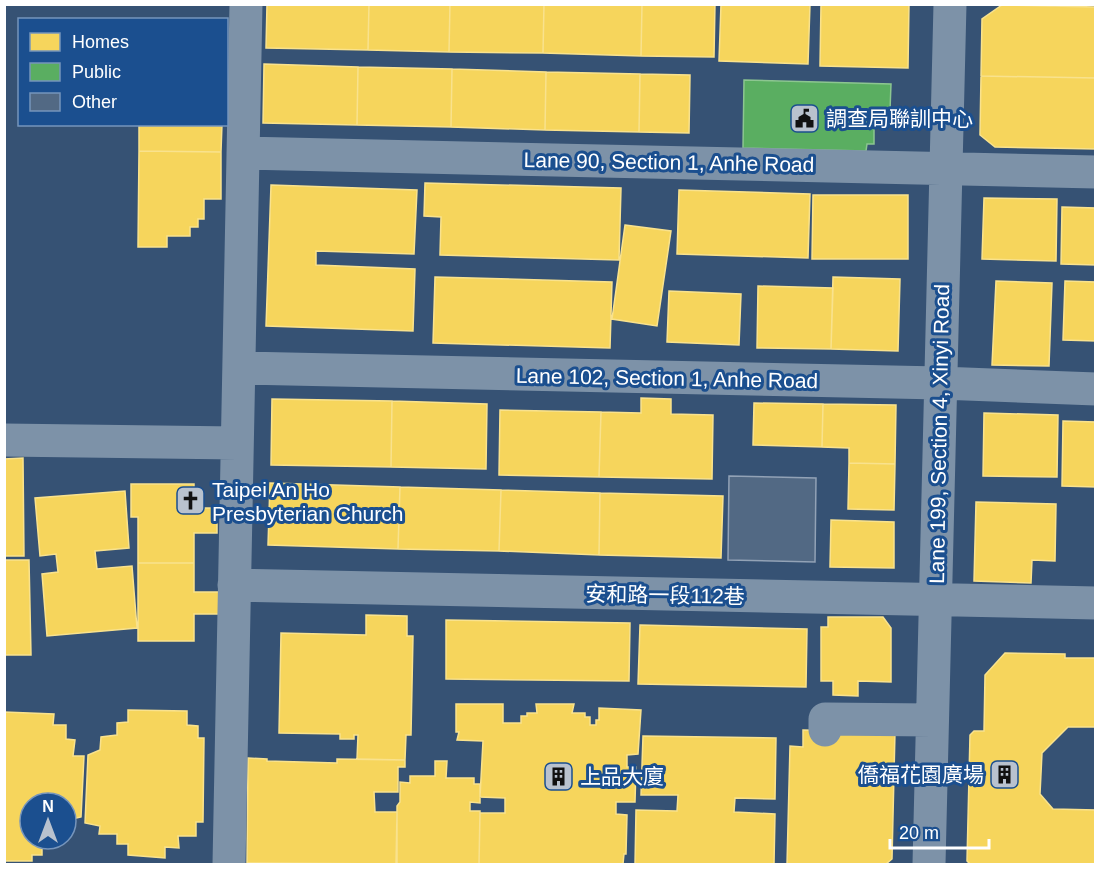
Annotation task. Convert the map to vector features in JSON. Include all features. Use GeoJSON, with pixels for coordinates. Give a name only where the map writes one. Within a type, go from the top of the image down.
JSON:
{"type":"FeatureCollection","features":[{"type":"Feature","properties":{"kind":"lane"},"geometry":{"type":"LineString","coordinates":[[229,864],[246,4]]}},
{"type":"Feature","properties":{"kind":"lane","name":"Lane 199, Section 4, Xinyi Road"},"geometry":{"type":"LineString","coordinates":[[929,864],[950,4]]}},
{"type":"Feature","properties":{"kind":"lane","name":"Lane 90, Section 1, Anhe Road"},"geometry":{"type":"LineString","coordinates":[[243,153],[1095,172]]}},
{"type":"Feature","properties":{"kind":"lane","name":"Lane 102, Section 1, Anhe Road"},"geometry":{"type":"LineString","coordinates":[[239,368],[940,383],[1095,389]]}},
{"type":"Feature","properties":{"kind":"lane"},"geometry":{"type":"LineString","coordinates":[[4,440],[237,443]]}},
{"type":"Feature","properties":{"kind":"lane","name":"安和路一段112巷"},"geometry":{"type":"LineString","coordinates":[[234,585],[1095,603]]}},
{"type":"Feature","properties":{"kind":"lane"},"geometry":{"type":"LineString","coordinates":[[825,730],[825,719],[932,720]]}},
{"type":"Feature","properties":{"kind":"building: Homes"},"geometry":{"type":"Polygon","coordinates":[[[267,4],[369,4],[368,50],[266,48],[267,4]]]}},
{"type":"Feature","properties":{"kind":"building: Homes"},"geometry":{"type":"Polygon","coordinates":[[[369,4],[450,4],[449,52],[368,50],[369,4]]]}},
{"type":"Feature","properties":{"kind":"building: Homes"},"geometry":{"type":"Polygon","coordinates":[[[450,4],[544,4],[543,53],[449,52],[450,4]]]}},
{"type":"Feature","properties":{"kind":"building: Homes"},"geometry":{"type":"Polygon","coordinates":[[[544,4],[642,4],[641,56],[543,53],[544,4]]]}},
{"type":"Feature","properties":{"kind":"building: Homes"},"geometry":{"type":"Polygon","coordinates":[[[642,4],[715,4],[714,57],[641,56],[642,4]]]}},
{"type":"Feature","properties":{"kind":"building: Homes"},"geometry":{"type":"Polygon","coordinates":[[[721,4],[810,4],[808,64],[719,61],[721,4]]]}},
{"type":"Feature","properties":{"kind":"building: Homes"},"geometry":{"type":"Polygon","coordinates":[[[821,4],[909,4],[908,68],[820,66],[821,4]]]}},
{"type":"Feature","properties":{"kind":"building: Homes"},"geometry":{"type":"Polygon","coordinates":[[[1002,5],[1096,7],[1096,78],[981,76],[982,19],[1002,5]]]}},
{"type":"Feature","properties":{"kind":"building: Homes"},"geometry":{"type":"Polygon","coordinates":[[[264,64],[358,67],[357,125],[263,123],[264,64]]]}},
{"type":"Feature","properties":{"kind":"building: Homes"},"geometry":{"type":"Polygon","coordinates":[[[358,67],[452,69],[451,127],[357,125],[358,67]]]}},
{"type":"Feature","properties":{"kind":"building: Homes"},"geometry":{"type":"Polygon","coordinates":[[[452,69],[546,72],[545,130],[451,127],[452,69]]]}},
{"type":"Feature","properties":{"kind":"building: Homes"},"geometry":{"type":"Polygon","coordinates":[[[546,72],[640,74],[639,132],[545,130],[546,72]]]}},
{"type":"Feature","properties":{"kind":"building: Homes"},"geometry":{"type":"Polygon","coordinates":[[[640,74],[690,75],[689,133],[639,132],[640,74]]]}},
{"type":"Feature","properties":{"kind":"building: Homes"},"geometry":{"type":"Polygon","coordinates":[[[981,76],[1096,78],[1096,149],[995,147],[980,135],[981,76]]]}},
{"type":"Feature","properties":{"kind":"building: Homes"},"geometry":{"type":"Polygon","coordinates":[[[139,126],[222,126],[221,152],[139,151],[139,126]]]}},
{"type":"Feature","properties":{"kind":"building: Homes"},"geometry":{"type":"Polygon","coordinates":[[[139,151],[221,152],[221,199],[204,199],[204,219],[198,219],[198,227],[190,227],[190,236],[167,236],[167,247],[138,247],[139,151]]]}},
{"type":"Feature","properties":{"kind":"building: Homes"},"geometry":{"type":"Polygon","coordinates":[[[425,183],[621,188],[619,260],[440,255],[441,217],[424,216],[425,183]]]}},
{"type":"Feature","properties":{"kind":"building: Homes"},"geometry":{"type":"Polygon","coordinates":[[[271,185],[417,190],[414,254],[316,251],[316,265],[415,269],[413,331],[266,326],[271,185]]]}},
{"type":"Feature","properties":{"kind":"building: Homes"},"geometry":{"type":"Polygon","coordinates":[[[679,190],[810,194],[808,258],[677,254],[679,190]]]}},
{"type":"Feature","properties":{"kind":"building: Homes"},"geometry":{"type":"Polygon","coordinates":[[[813,195],[908,195],[908,259],[812,259],[813,195]]]}},
{"type":"Feature","properties":{"kind":"building: Homes"},"geometry":{"type":"Polygon","coordinates":[[[984,198],[1057,199],[1056,261],[982,259],[984,198]]]}},
{"type":"Feature","properties":{"kind":"building: Homes"},"geometry":{"type":"Polygon","coordinates":[[[1062,207],[1096,208],[1096,265],[1061,264],[1062,207]]]}},
{"type":"Feature","properties":{"kind":"building: Homes"},"geometry":{"type":"Polygon","coordinates":[[[625,225],[671,231],[657,326],[612,319],[625,225]]]}},
{"type":"Feature","properties":{"kind":"building: Homes"},"geometry":{"type":"Polygon","coordinates":[[[435,277],[612,282],[610,348],[433,343],[435,277]]]}},
{"type":"Feature","properties":{"kind":"building: Homes"},"geometry":{"type":"Polygon","coordinates":[[[833,277],[900,279],[898,351],[831,349],[833,277]]]}},
{"type":"Feature","properties":{"kind":"building: Homes"},"geometry":{"type":"Polygon","coordinates":[[[996,281],[1052,283],[1049,366],[992,365],[996,281]]]}},
{"type":"Feature","properties":{"kind":"building: Homes"},"geometry":{"type":"Polygon","coordinates":[[[1065,281],[1096,282],[1096,341],[1063,340],[1065,281]]]}},
{"type":"Feature","properties":{"kind":"building: Homes"},"geometry":{"type":"Polygon","coordinates":[[[758,286],[833,288],[831,349],[757,348],[758,286]]]}},
{"type":"Feature","properties":{"kind":"building: Homes"},"geometry":{"type":"Polygon","coordinates":[[[669,291],[741,294],[739,345],[667,342],[669,291]]]}},
{"type":"Feature","properties":{"kind":"building: Homes"},"geometry":{"type":"Polygon","coordinates":[[[641,398],[671,399],[671,414],[713,415],[712,479],[599,477],[601,412],[641,413],[641,398]]]}},
{"type":"Feature","properties":{"kind":"building: Homes"},"geometry":{"type":"Polygon","coordinates":[[[272,399],[392,401],[391,467],[271,465],[272,399]]]}},
{"type":"Feature","properties":{"kind":"building: Homes"},"geometry":{"type":"Polygon","coordinates":[[[392,401],[487,404],[486,469],[391,467],[392,401]]]}},
{"type":"Feature","properties":{"kind":"building: Homes"},"geometry":{"type":"Polygon","coordinates":[[[754,403],[823,404],[822,447],[753,445],[754,403]]]}},
{"type":"Feature","properties":{"kind":"building: Homes"},"geometry":{"type":"Polygon","coordinates":[[[823,404],[896,405],[895,464],[849,463],[849,448],[822,447],[823,404]]]}},
{"type":"Feature","properties":{"kind":"building: Homes"},"geometry":{"type":"Polygon","coordinates":[[[500,410],[601,412],[599,477],[499,475],[500,410]]]}},
{"type":"Feature","properties":{"kind":"building: Homes"},"geometry":{"type":"Polygon","coordinates":[[[984,413],[1058,415],[1057,477],[983,476],[984,413]]]}},
{"type":"Feature","properties":{"kind":"building: Homes"},"geometry":{"type":"Polygon","coordinates":[[[1063,421],[1096,422],[1096,487],[1062,486],[1063,421]]]}},
{"type":"Feature","properties":{"kind":"building: Homes"},"geometry":{"type":"Polygon","coordinates":[[[23,458],[24,556],[4,556],[4,459],[23,458]]]}},
{"type":"Feature","properties":{"kind":"building: Homes"},"geometry":{"type":"Polygon","coordinates":[[[849,463],[895,464],[894,510],[848,509],[849,463]]]}},
{"type":"Feature","properties":{"kind":"building: Homes"},"geometry":{"type":"Polygon","coordinates":[[[270,483],[400,487],[398,549],[268,545],[270,483]]]}},
{"type":"Feature","properties":{"kind":"building: Homes"},"geometry":{"type":"Polygon","coordinates":[[[131,484],[194,484],[194,508],[217,508],[217,533],[194,533],[194,563],[138,563],[138,517],[131,517],[131,484]]]}},
{"type":"Feature","properties":{"kind":"building: Homes"},"geometry":{"type":"Polygon","coordinates":[[[400,487],[501,490],[499,551],[398,549],[400,487]]]}},
{"type":"Feature","properties":{"kind":"building: Homes"},"geometry":{"type":"Polygon","coordinates":[[[501,490],[600,493],[599,555],[499,551],[501,490]]]}},
{"type":"Feature","properties":{"kind":"building: Homes"},"geometry":{"type":"Polygon","coordinates":[[[125,491],[129,548],[95,551],[97,569],[132,566],[137,628],[47,636],[42,574],[58,572],[56,554],[40,556],[35,498],[125,491]]]}},
{"type":"Feature","properties":{"kind":"building: Homes"},"geometry":{"type":"Polygon","coordinates":[[[600,493],[723,496],[721,558],[599,555],[600,493]]]}},
{"type":"Feature","properties":{"kind":"building: Homes"},"geometry":{"type":"Polygon","coordinates":[[[976,502],[1056,504],[1055,561],[1032,560],[1031,583],[974,581],[976,502]]]}},
{"type":"Feature","properties":{"kind":"building: Homes"},"geometry":{"type":"Polygon","coordinates":[[[831,520],[894,522],[894,568],[830,567],[831,520]]]}},
{"type":"Feature","properties":{"kind":"building: Homes"},"geometry":{"type":"Polygon","coordinates":[[[4,560],[29,560],[31,655],[4,655],[4,560]]]}},
{"type":"Feature","properties":{"kind":"building: Homes"},"geometry":{"type":"Polygon","coordinates":[[[138,563],[194,563],[194,592],[221,592],[221,614],[194,614],[194,641],[138,641],[138,563]]]}},
{"type":"Feature","properties":{"kind":"building: Homes"},"geometry":{"type":"Polygon","coordinates":[[[366,615],[407,616],[407,636],[413,636],[411,735],[406,735],[405,760],[357,759],[358,735],[354,735],[354,739],[340,739],[340,734],[279,733],[281,633],[366,635],[366,615]]]}},
{"type":"Feature","properties":{"kind":"building: Homes"},"geometry":{"type":"Polygon","coordinates":[[[828,617],[883,617],[891,628],[891,682],[858,681],[858,696],[833,695],[833,681],[821,681],[821,627],[828,627],[828,617]]]}},
{"type":"Feature","properties":{"kind":"building: Homes"},"geometry":{"type":"Polygon","coordinates":[[[446,620],[630,623],[629,681],[446,679],[446,620]]]}},
{"type":"Feature","properties":{"kind":"building: Homes"},"geometry":{"type":"Polygon","coordinates":[[[640,625],[807,629],[806,687],[638,684],[640,625]]]}},
{"type":"Feature","properties":{"kind":"building: Homes","name":"僑福花園廣場"},"geometry":{"type":"Polygon","coordinates":[[[1005,653],[1065,654],[1065,658],[1096,658],[1096,727],[1068,727],[1042,753],[1040,794],[1053,809],[1096,810],[1096,864],[970,864],[967,861],[970,735],[974,731],[984,731],[985,675],[1005,653]]]}},
{"type":"Feature","properties":{"kind":"building: Homes","name":"上品大廈"},"geometry":{"type":"Polygon","coordinates":[[[456,704],[503,704],[503,723],[521,723],[521,716],[527,716],[527,713],[537,713],[536,704],[574,704],[572,713],[585,713],[585,717],[590,717],[590,725],[596,725],[596,720],[599,720],[599,708],[641,710],[638,754],[627,755],[627,767],[636,767],[635,802],[616,802],[616,814],[627,815],[626,854],[624,854],[623,864],[479,864],[480,813],[505,813],[505,798],[480,797],[483,741],[457,740],[459,732],[456,732],[456,704]]]}},
{"type":"Feature","properties":{"kind":"building: Homes"},"geometry":{"type":"Polygon","coordinates":[[[128,710],[187,711],[187,725],[198,726],[198,738],[204,738],[203,822],[196,822],[196,836],[178,836],[179,848],[165,847],[165,858],[128,855],[128,844],[117,844],[117,834],[99,834],[100,826],[85,823],[88,755],[100,750],[101,737],[117,735],[117,723],[128,722],[128,710]]]}},
{"type":"Feature","properties":{"kind":"building: Homes"},"geometry":{"type":"Polygon","coordinates":[[[4,712],[54,714],[53,725],[66,725],[66,739],[75,740],[73,756],[84,756],[81,817],[78,818],[78,791],[18,791],[18,851],[42,851],[42,855],[32,855],[32,861],[4,861],[4,712]]]}},
{"type":"Feature","properties":{"kind":"building: Homes"},"geometry":{"type":"Polygon","coordinates":[[[803,730],[895,732],[892,859],[886,864],[787,864],[790,746],[803,747],[803,730]]]}},
{"type":"Feature","properties":{"kind":"building: Homes"},"geometry":{"type":"Polygon","coordinates":[[[643,736],[776,738],[775,799],[735,798],[734,812],[775,814],[774,864],[635,864],[636,810],[677,811],[678,795],[641,795],[643,736]]]}},
{"type":"Feature","properties":{"kind":"building: Homes"},"geometry":{"type":"Polygon","coordinates":[[[248,758],[267,759],[267,761],[337,763],[337,759],[405,760],[405,767],[398,767],[398,792],[374,792],[375,812],[397,812],[396,864],[247,863],[248,758]]]}},
{"type":"Feature","properties":{"kind":"building: Homes"},"geometry":{"type":"Polygon","coordinates":[[[435,761],[447,761],[446,778],[474,778],[474,784],[480,784],[480,803],[470,802],[470,811],[480,811],[479,864],[397,864],[397,806],[400,802],[400,782],[410,783],[410,776],[435,776],[435,761]]]}},
{"type":"Feature","properties":{"kind":"building: Public","name":"調查局聯訓中心"},"geometry":{"type":"Polygon","coordinates":[[[744,80],[891,84],[890,110],[867,109],[866,126],[874,126],[874,144],[867,144],[866,151],[743,148],[744,80]]]}},
{"type":"Feature","properties":{"kind":"building: Other"},"geometry":{"type":"Polygon","coordinates":[[[729,476],[816,478],[815,562],[728,560],[729,476]]]}},
{"type":"Feature","properties":{"kind":"place","name":"調查局聯訓中心"},"geometry":{"type":"Point","coordinates":[805,118]}},
{"type":"Feature","properties":{"kind":"place","name":"Taipei An Ho Presbyterian Church"},"geometry":{"type":"Point","coordinates":[191,501]}},
{"type":"Feature","properties":{"kind":"place","name":"僑福花園廣場"},"geometry":{"type":"Point","coordinates":[1005,774]}},
{"type":"Feature","properties":{"kind":"place","name":"上品大廈"},"geometry":{"type":"Point","coordinates":[559,776]}}]}
